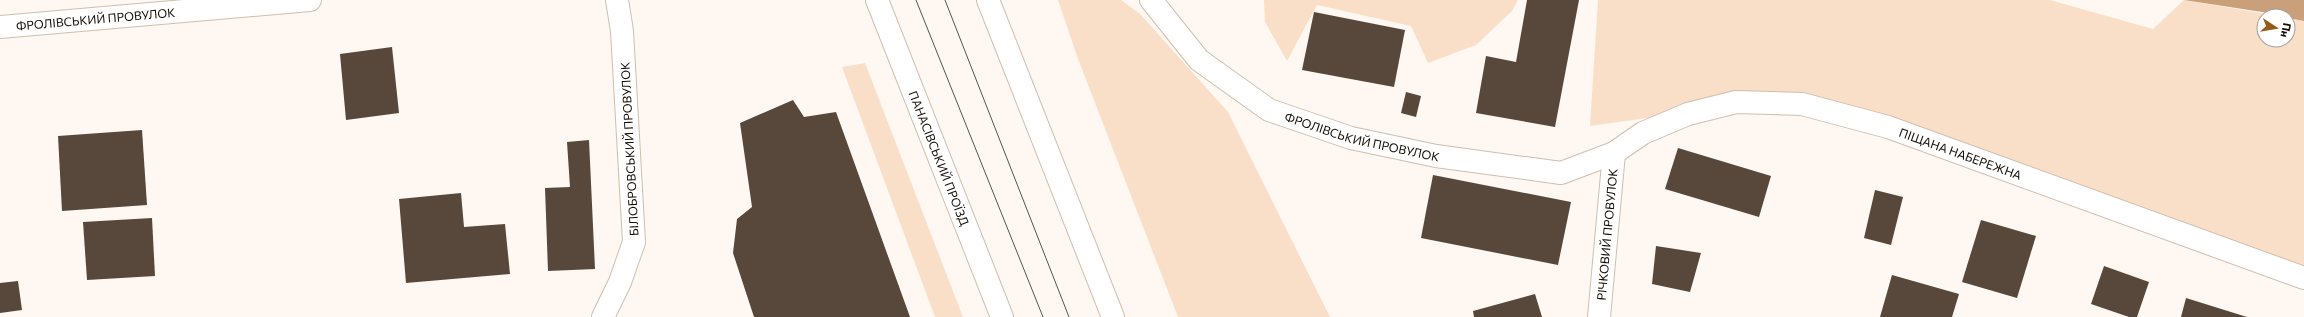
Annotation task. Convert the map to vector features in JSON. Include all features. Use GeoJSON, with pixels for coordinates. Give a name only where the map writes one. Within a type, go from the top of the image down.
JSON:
{"type":"FeatureCollection","features":[{"type":"Feature","properties":{"kind":"street","name":"ФРОЛІВСЬКИЙ ПРОВУЛОК"},"geometry":{"type":"LineString","coordinates":[[0,27],[310,0]]}},
{"type":"Feature","properties":{"kind":"street","name":"БІЛОБРОВСЬКИЙ ПРОВУЛОК"},"geometry":{"type":"LineString","coordinates":[[603,317],[620,282],[634,242],[622,31],[617,0]]}},
{"type":"Feature","properties":{"kind":"street","name":"ПАНАСІВСЬКИЙ ПРОЇЗД"},"geometry":{"type":"LineString","coordinates":[[877,0],[1002,317]]}},
{"type":"Feature","properties":{"kind":"street"},"geometry":{"type":"LineString","coordinates":[[988,0],[1113,317]]}},
{"type":"Feature","properties":{"kind":"street","name":"ФРОЛІВСЬКИЙ ПРОВУЛОК"},"geometry":{"type":"LineString","coordinates":[[1151,0],[1199,60],[1270,110],[1351,138],[1436,156],[1561,173],[1614,153]]}},
{"type":"Feature","properties":{"kind":"street","name":"ПІЩАНА НАБЕРЕЖНА"},"geometry":{"type":"LineString","coordinates":[[1614,153],[1643,133],[1688,114],[1736,102],[1802,104],[1888,127],[2304,278]]}},
{"type":"Feature","properties":{"kind":"street","name":"РІЧКОВИЙ ПРОВУЛОК"},"geometry":{"type":"LineString","coordinates":[[1599,317],[1614,153]]}},
{"type":"Feature","properties":{"kind":"shaded area"},"geometry":{"type":"Polygon","coordinates":[[[1058,0],[1121,0],[1140,14],[1228,112],[1330,317],[1178,317],[1078,59],[1058,0]]]}},
{"type":"Feature","properties":{"kind":"shaded area"},"geometry":{"type":"Polygon","coordinates":[[[1264,0],[1518,0],[1512,11],[1476,45],[1428,63],[1411,26],[1317,5],[1287,61],[1265,22],[1264,0]]]}},
{"type":"Feature","properties":{"kind":"shaded area"},"geometry":{"type":"Polygon","coordinates":[[[1598,0],[2050,0],[2153,29],[2184,0],[2256,12],[2256,48],[2296,48],[2296,20],[2304,21],[2304,281],[1821,109],[1698,111],[1590,126],[1598,0]]]}},
{"type":"Feature","properties":{"kind":"shaded area"},"geometry":{"type":"Polygon","coordinates":[[[2184,0],[2304,0],[2304,21],[2296,20],[2296,8],[2256,8],[2256,11],[2184,0]]]}},
{"type":"Feature","properties":{"kind":"shaded area"},"geometry":{"type":"Polygon","coordinates":[[[865,63],[963,317],[935,317],[842,67],[865,63]]]}},
{"type":"Feature","properties":{"kind":"building"},"geometry":{"type":"Polygon","coordinates":[[[1527,0],[1579,0],[1555,127],[1476,113],[1486,56],[1516,62],[1527,0]]]}},
{"type":"Feature","properties":{"kind":"building"},"geometry":{"type":"Polygon","coordinates":[[[1314,12],[1405,30],[1394,87],[1302,70],[1314,12]]]}},
{"type":"Feature","properties":{"kind":"building"},"geometry":{"type":"Polygon","coordinates":[[[392,47],[399,113],[346,120],[340,54],[392,47]]]}},
{"type":"Feature","properties":{"kind":"building"},"geometry":{"type":"Polygon","coordinates":[[[1406,92],[1421,96],[1416,117],[1401,113],[1406,92]]]}},
{"type":"Feature","properties":{"kind":"building"},"geometry":{"type":"Polygon","coordinates":[[[793,100],[804,117],[836,112],[910,317],[754,317],[733,253],[737,219],[752,207],[740,123],[793,100]]]}},
{"type":"Feature","properties":{"kind":"building"},"geometry":{"type":"Polygon","coordinates":[[[142,130],[147,205],[62,211],[58,136],[142,130]]]}},
{"type":"Feature","properties":{"kind":"building"},"geometry":{"type":"Polygon","coordinates":[[[589,140],[595,269],[548,271],[545,188],[570,187],[567,142],[589,140]]]}},
{"type":"Feature","properties":{"kind":"building"},"geometry":{"type":"Polygon","coordinates":[[[1678,148],[1771,176],[1759,217],[1665,189],[1678,148]]]}},
{"type":"Feature","properties":{"kind":"building"},"geometry":{"type":"Polygon","coordinates":[[[1433,175],[1571,202],[1558,265],[1421,238],[1433,175]]]}},
{"type":"Feature","properties":{"kind":"building"},"geometry":{"type":"Polygon","coordinates":[[[1875,190],[1903,197],[1891,245],[1864,238],[1875,190]]]}},
{"type":"Feature","properties":{"kind":"building"},"geometry":{"type":"Polygon","coordinates":[[[461,193],[464,227],[505,224],[510,274],[406,283],[399,199],[461,193]]]}},
{"type":"Feature","properties":{"kind":"building"},"geometry":{"type":"Polygon","coordinates":[[[152,218],[155,276],[87,280],[83,222],[152,218]]]}},
{"type":"Feature","properties":{"kind":"building"},"geometry":{"type":"Polygon","coordinates":[[[1981,220],[2036,236],[2017,298],[1962,282],[1981,220]]]}},
{"type":"Feature","properties":{"kind":"building"},"geometry":{"type":"Polygon","coordinates":[[[1656,246],[1701,253],[1690,292],[1652,284],[1656,246]]]}},
{"type":"Feature","properties":{"kind":"building"},"geometry":{"type":"Polygon","coordinates":[[[2104,266],[2149,282],[2137,317],[2129,317],[2091,304],[2104,266]]]}},
{"type":"Feature","properties":{"kind":"building"},"geometry":{"type":"Polygon","coordinates":[[[1892,275],[1959,294],[1952,317],[1880,317],[1892,275]]]}},
{"type":"Feature","properties":{"kind":"building"},"geometry":{"type":"Polygon","coordinates":[[[18,281],[22,310],[0,313],[0,283],[18,281]]]}},
{"type":"Feature","properties":{"kind":"building"},"geometry":{"type":"Polygon","coordinates":[[[1535,294],[1542,317],[1474,317],[1473,311],[1535,294]]]}},
{"type":"Feature","properties":{"kind":"building"},"geometry":{"type":"Polygon","coordinates":[[[2186,298],[2247,317],[2181,317],[2186,298]]]}},
{"type":"Feature","properties":{"kind":"tram line"},"geometry":{"type":"LineString","coordinates":[[916,0],[1043,317]]}},
{"type":"Feature","properties":{"kind":"tram line"},"geometry":{"type":"LineString","coordinates":[[945,0],[1069,317]]}}]}
